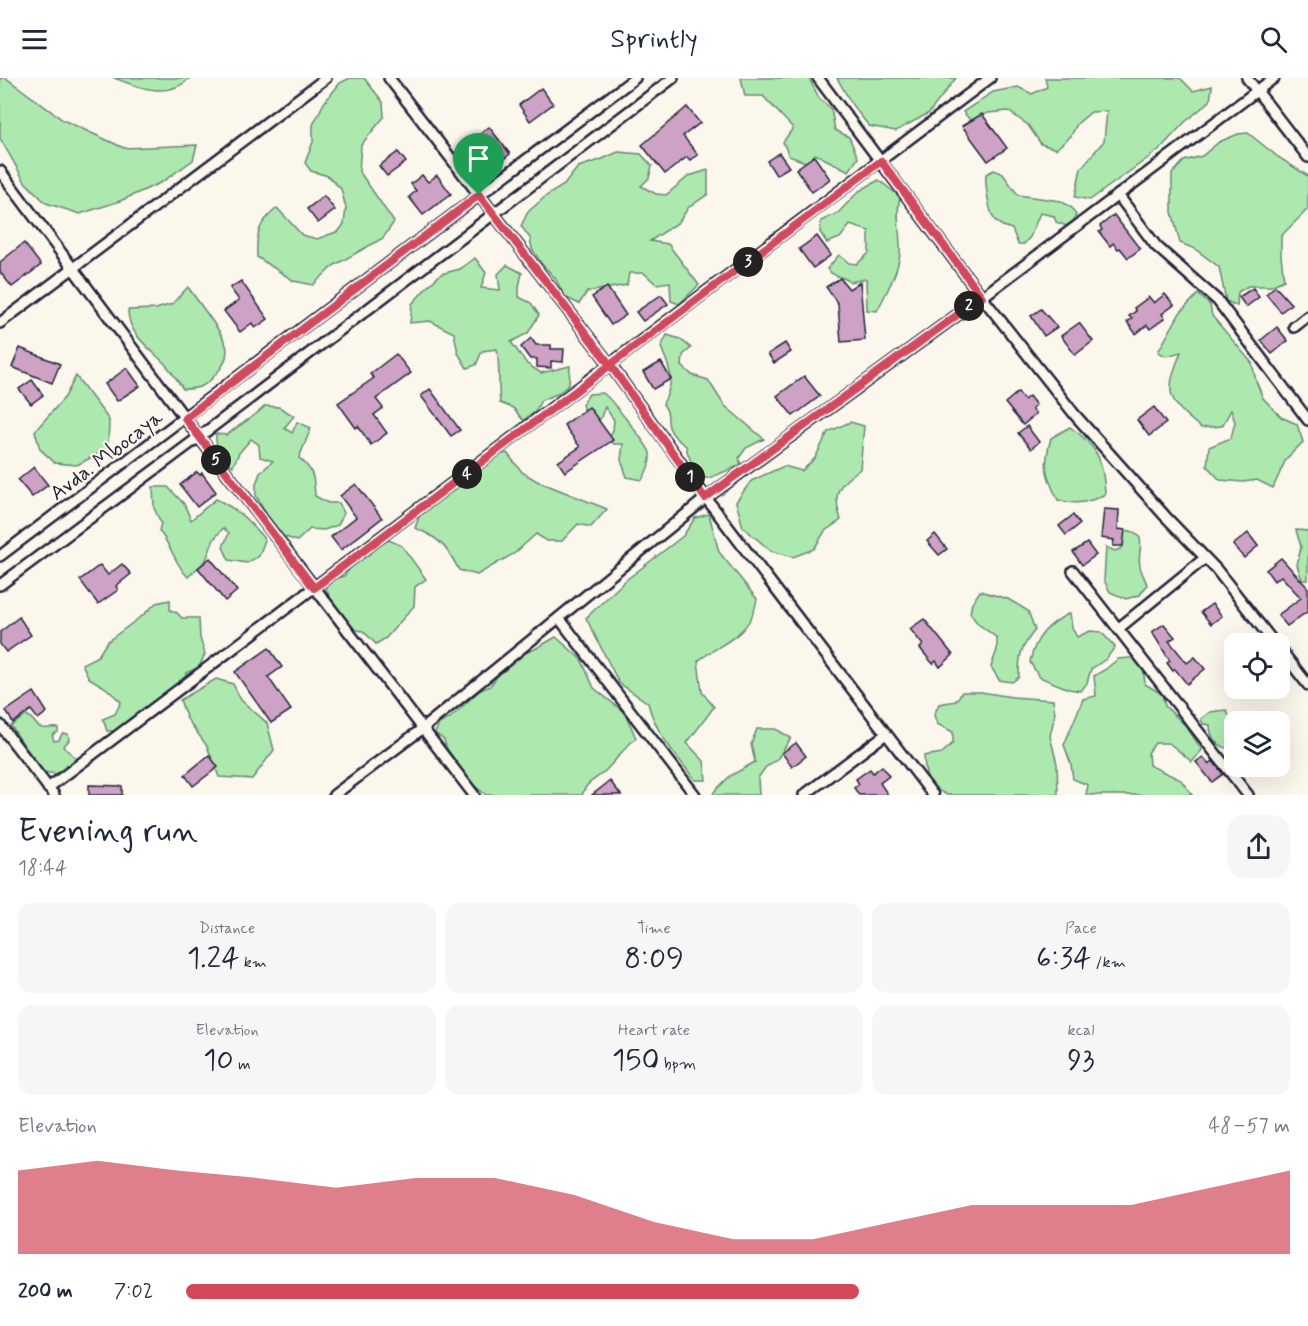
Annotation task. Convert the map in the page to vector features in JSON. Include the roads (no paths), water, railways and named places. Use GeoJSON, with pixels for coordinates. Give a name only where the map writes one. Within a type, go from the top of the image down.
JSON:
{"type":"FeatureCollection","features":[{"type":"Feature","properties":{"kind":"street"},"geometry":{"type":"LineString","coordinates":[[0,323],[326,78]]}},
{"type":"Feature","properties":{"kind":"street"},"geometry":{"type":"LineString","coordinates":[[389,78],[611,366],[705,498],[933,795]]}},
{"type":"Feature","properties":{"kind":"street","name":"Avda. Mbocaya"},"geometry":{"type":"LineString","coordinates":[[0,556],[635,78]]}},
{"type":"Feature","properties":{"kind":"street"},"geometry":{"type":"LineString","coordinates":[[0,585],[673,78]]}},
{"type":"Feature","properties":{"kind":"street"},"geometry":{"type":"LineString","coordinates":[[819,78],[982,297],[1075,415],[1205,558],[1266,633]]}},
{"type":"Feature","properties":{"kind":"street"},"geometry":{"type":"LineString","coordinates":[[0,724],[51,791],[314,588],[990,78]]}},
{"type":"Feature","properties":{"kind":"street"},"geometry":{"type":"LineString","coordinates":[[1247,78],[1308,157]]}},
{"type":"Feature","properties":{"kind":"street"},"geometry":{"type":"LineString","coordinates":[[334,795],[422,729],[705,498],[982,297],[1274,78]]}},
{"type":"Feature","properties":{"kind":"street"},"geometry":{"type":"LineString","coordinates":[[0,171],[199,437],[474,795]]}},
{"type":"Feature","properties":{"kind":"street"},"geometry":{"type":"LineString","coordinates":[[1118,195],[1156,246],[1218,301],[1308,420]]}},
{"type":"Feature","properties":{"kind":"street"},"geometry":{"type":"LineString","coordinates":[[1294,327],[1308,316]]}},
{"type":"Feature","properties":{"kind":"street"},"geometry":{"type":"LineString","coordinates":[[1119,628],[1205,558]]}},
{"type":"Feature","properties":{"kind":"street"},"geometry":{"type":"LineString","coordinates":[[1073,571],[1248,795]]}},
{"type":"Feature","properties":{"kind":"street"},"geometry":{"type":"LineString","coordinates":[[559,618],[695,795]]}},
{"type":"Feature","properties":{"kind":"street"},"geometry":{"type":"LineString","coordinates":[[1290,662],[1308,685]]}},
{"type":"Feature","properties":{"kind":"street"},"geometry":{"type":"LineString","coordinates":[[804,795],[886,734]]}}]}
